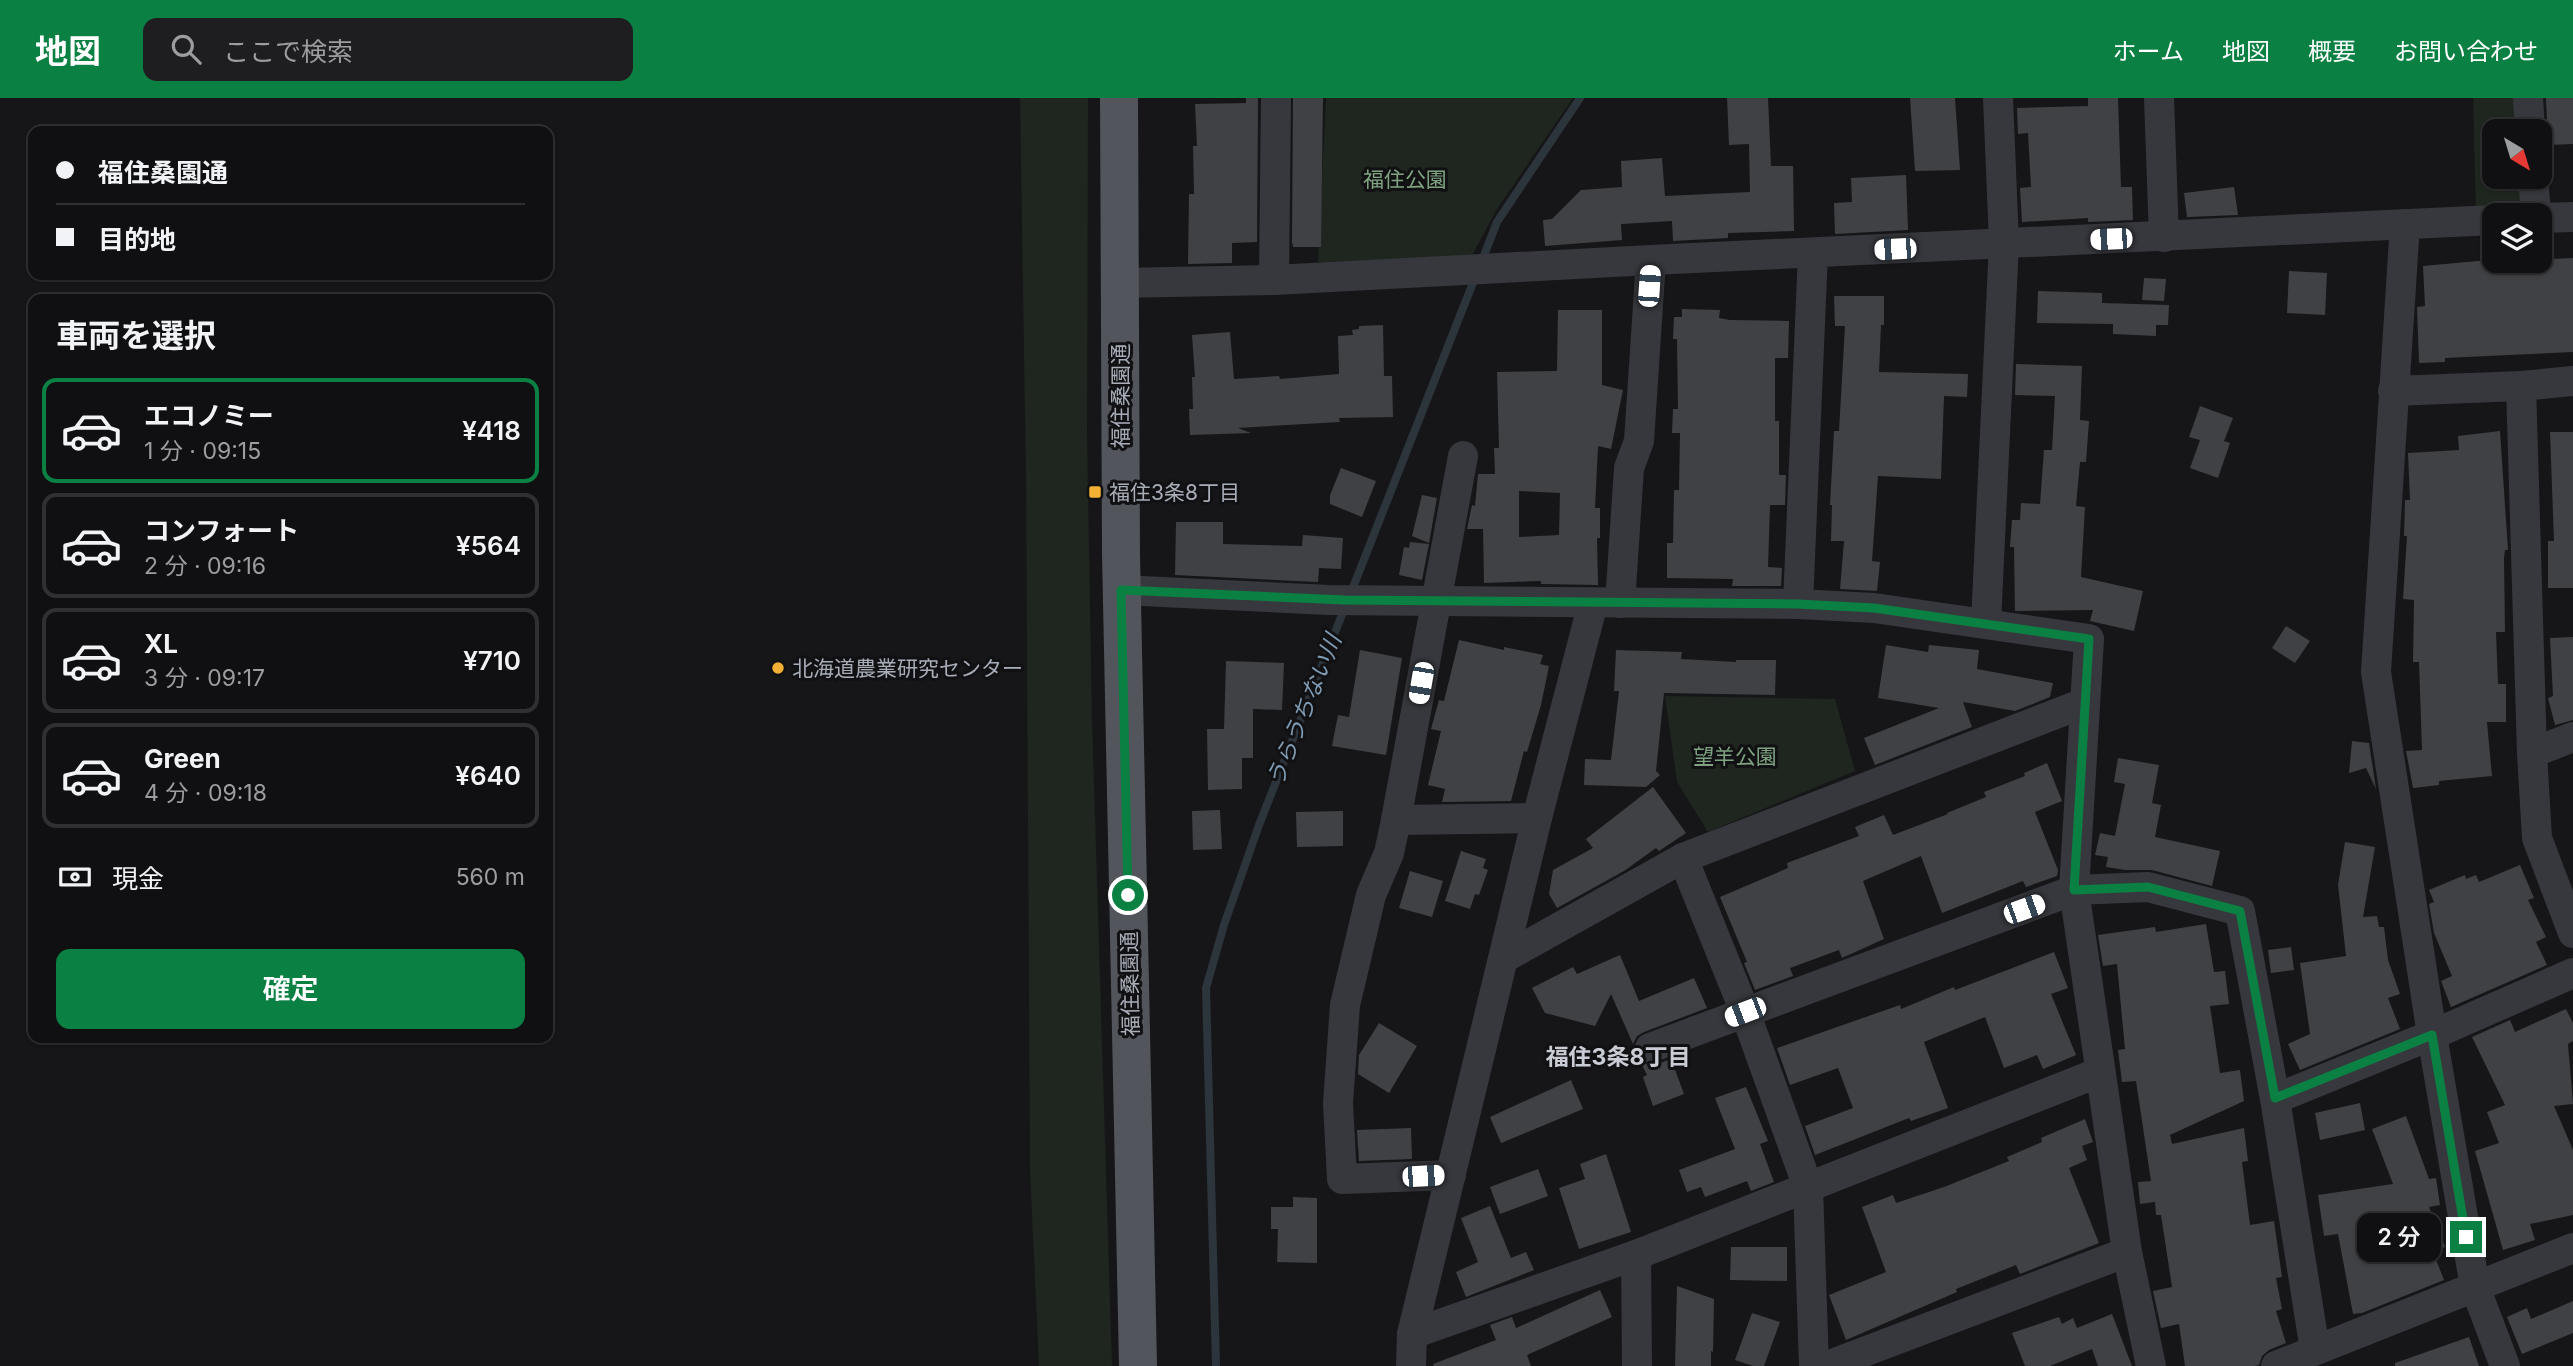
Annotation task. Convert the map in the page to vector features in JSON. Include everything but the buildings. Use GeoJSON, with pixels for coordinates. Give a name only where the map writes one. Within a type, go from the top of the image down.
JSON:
{"type":"FeatureCollection","features":[{"type":"Feature","properties":{"kind":"main road","name":"福住桑園通"},"geometry":{"type":"LineString","coordinates":[[1119,98],[1121,590],[1138,1366]]}},
{"type":"Feature","properties":{"kind":"street"},"geometry":{"type":"LineString","coordinates":[[1274,280],[1276,98]]}},
{"type":"Feature","properties":{"kind":"street"},"geometry":{"type":"LineString","coordinates":[[1986,623],[2004,243],[1998,98]]}},
{"type":"Feature","properties":{"kind":"street"},"geometry":{"type":"LineString","coordinates":[[2159,98],[2164,237]]}},
{"type":"Feature","properties":{"kind":"street"},"geometry":{"type":"LineString","coordinates":[[2528,98],[2529,119]]}},
{"type":"Feature","properties":{"kind":"street"},"geometry":{"type":"LineString","coordinates":[[2552,217],[2573,216]]}},
{"type":"Feature","properties":{"kind":"street"},"geometry":{"type":"LineString","coordinates":[[1119,283],[1274,280],[2482,220]]}},
{"type":"Feature","properties":{"kind":"street"},"geometry":{"type":"LineString","coordinates":[[2404,223],[2376,672],[2432,1035],[2475,1287],[2505,1366]]}},
{"type":"Feature","properties":{"kind":"street"},"geometry":{"type":"LineString","coordinates":[[1798,604],[1813,253]]}},
{"type":"Feature","properties":{"kind":"street"},"geometry":{"type":"LineString","coordinates":[[1411,1366],[1412,1334],[1537,818],[1607,603],[1629,468],[1639,441],[1651,260]]}},
{"type":"Feature","properties":{"kind":"street"},"geometry":{"type":"LineString","coordinates":[[2393,391],[2521,386],[2573,381]]}},
{"type":"Feature","properties":{"kind":"street"},"geometry":{"type":"LineString","coordinates":[[2521,386],[2537,838],[2573,933]]}},
{"type":"Feature","properties":{"kind":"street"},"geometry":{"type":"LineString","coordinates":[[1451,1175],[1342,1180],[1338,1103],[1345,1005],[1371,895],[1389,853],[1463,456]]}},
{"type":"Feature","properties":{"kind":"street"},"geometry":{"type":"LineString","coordinates":[[1121,590],[1329,600],[1798,604],[1874,608],[2089,639],[2074,890],[2127,1252],[2151,1366]]}},
{"type":"Feature","properties":{"kind":"street"},"geometry":{"type":"LineString","coordinates":[[1504,958],[1683,858],[2084,703]]}},
{"type":"Feature","properties":{"kind":"street"},"geometry":{"type":"LineString","coordinates":[[2532,753],[2573,737]]}},
{"type":"Feature","properties":{"kind":"street"},"geometry":{"type":"LineString","coordinates":[[1396,820],[1537,818]]}},
{"type":"Feature","properties":{"kind":"street"},"geometry":{"type":"LineString","coordinates":[[1683,858],[1745,1012],[1808,1187],[1814,1366]]}},
{"type":"Feature","properties":{"kind":"street"},"geometry":{"type":"LineString","coordinates":[[1650,1048],[2074,890],[2148,887],[2240,911],[2275,1098],[2315,1350]]}},
{"type":"Feature","properties":{"kind":"street"},"geometry":{"type":"LineString","coordinates":[[2275,1098],[2432,1035],[2573,973]]}},
{"type":"Feature","properties":{"kind":"street"},"geometry":{"type":"LineString","coordinates":[[1412,1334],[1636,1255],[2099,1072]]}},
{"type":"Feature","properties":{"kind":"street"},"geometry":{"type":"LineString","coordinates":[[2276,1366],[2573,1248]]}},
{"type":"Feature","properties":{"kind":"street"},"geometry":{"type":"LineString","coordinates":[[1827,1366],[2127,1252]]}},
{"type":"Feature","properties":{"kind":"street"},"geometry":{"type":"LineString","coordinates":[[1636,1255],[1637,1366]]}},
{"type":"Feature","properties":{"kind":"green space"},"geometry":{"type":"Polygon","coordinates":[[[1020,98],[1088,98],[1087,436],[1092,719],[1112,1366],[1039,1366],[1030,1171],[1026,479],[1020,98]]]}},
{"type":"Feature","properties":{"kind":"green space","name":"福住公園"},"geometry":{"type":"Polygon","coordinates":[[[1326,98],[1573,98],[1497,209],[1469,261],[1318,262],[1326,98]]]}},
{"type":"Feature","properties":{"kind":"green space"},"geometry":{"type":"Polygon","coordinates":[[[2473,98],[2522,98],[2523,119],[2482,119],[2482,189],[2526,189],[2526,203],[2482,203],[2482,212],[2476,212],[2473,98]]]}},
{"type":"Feature","properties":{"kind":"green space","name":"望羊公園"},"geometry":{"type":"Polygon","coordinates":[[[1665,696],[1835,699],[1855,771],[1708,832],[1677,782],[1665,696]]]}},
{"type":"Feature","properties":{"kind":"waterway","name":"うらうちない川"},"geometry":{"type":"LineString","coordinates":[[1481,263],[1497,222],[1580,98]]}},
{"type":"Feature","properties":{"kind":"waterway","name":"うらうちない川"},"geometry":{"type":"LineString","coordinates":[[1350,595],[1476,275]]}},
{"type":"Feature","properties":{"kind":"waterway","name":"うらうちない川"},"geometry":{"type":"LineString","coordinates":[[1216,1366],[1206,988],[1224,925],[1259,825],[1345,607]]}},
{"type":"Feature","properties":{"kind":"place","name":"福住3条8丁目"},"geometry":{"type":"Point","coordinates":[1095,492]}},
{"type":"Feature","properties":{"kind":"place","name":"北海道農業研究センター"},"geometry":{"type":"Point","coordinates":[778,668]}},
{"type":"Feature","properties":{"kind":"district","name":"福住3条8丁目"},"geometry":{"type":"Point","coordinates":[1618,1057]}},
{"type":"Feature","properties":{"kind":"route"},"geometry":{"type":"LineString","coordinates":[[1128,895],[1121,590],[1329,600],[1798,604],[1874,608],[2089,639],[2074,890],[2148,887],[2240,911],[2275,1098],[2432,1035],[2466,1237]]}}]}
